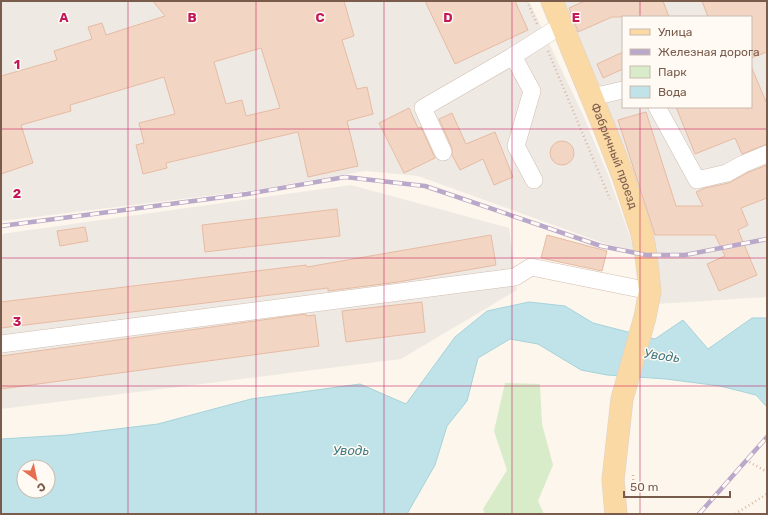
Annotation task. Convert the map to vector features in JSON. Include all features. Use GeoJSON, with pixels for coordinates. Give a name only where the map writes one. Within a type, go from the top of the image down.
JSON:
{"type":"FeatureCollection","features":[{"type":"Feature","properties":{"kind":"main road","name":"Фабричный проезд"},"geometry":{"type":"LineString","coordinates":[[552,1],[623,176],[642,234],[646,255],[650,291],[645,317],[622,399],[613,480],[616,514]]}},
{"type":"Feature","properties":{"kind":"lane"},"geometry":{"type":"LineString","coordinates":[[442,152],[423,108],[513,56],[562,25]]}},
{"type":"Feature","properties":{"kind":"lane"},"geometry":{"type":"LineString","coordinates":[[513,56],[532,91],[516,146],[534,180]]}},
{"type":"Feature","properties":{"kind":"lane"},"geometry":{"type":"LineString","coordinates":[[592,97],[622,90]]}},
{"type":"Feature","properties":{"kind":"lane"},"geometry":{"type":"LineString","coordinates":[[658,108],[697,180],[727,173],[767,154]]}},
{"type":"Feature","properties":{"kind":"lane"},"geometry":{"type":"LineString","coordinates":[[1,344],[515,277],[531,267],[650,291]]}},
{"type":"Feature","properties":{"kind":"path"},"geometry":{"type":"LineString","coordinates":[[527,1],[612,204]]}},
{"type":"Feature","properties":{"kind":"path"},"geometry":{"type":"LineString","coordinates":[[746,460],[767,472]]}},
{"type":"Feature","properties":{"kind":"path"},"geometry":{"type":"LineString","coordinates":[[735,514],[767,494]]}},
{"type":"Feature","properties":{"kind":"shaded area"},"geometry":{"type":"Polygon","coordinates":[[[1,1],[529,1],[583,115],[608,175],[635,251],[603,243],[418,176],[365,171],[248,191],[1,221],[1,1]]]}},
{"type":"Feature","properties":{"kind":"shaded area"},"geometry":{"type":"Polygon","coordinates":[[[554,1],[767,1],[767,297],[656,304],[554,1]]]}},
{"type":"Feature","properties":{"kind":"shaded area"},"geometry":{"type":"Polygon","coordinates":[[[351,185],[509,228],[517,290],[401,359],[1,409],[1,234],[351,185]]]}},
{"type":"Feature","properties":{"kind":"green space"},"geometry":{"type":"Polygon","coordinates":[[[505,383],[540,384],[542,424],[553,465],[538,501],[544,514],[485,514],[483,509],[507,470],[494,431],[505,383]]]}},
{"type":"Feature","properties":{"kind":"water","name":"Уводь"},"geometry":{"type":"Polygon","coordinates":[[[529,302],[565,306],[593,323],[655,339],[683,320],[708,349],[752,318],[767,318],[767,407],[756,395],[720,386],[666,379],[607,375],[581,370],[538,344],[510,339],[478,358],[467,401],[447,426],[435,465],[407,514],[1,514],[1,439],[67,435],[158,424],[251,399],[360,384],[406,404],[455,337],[487,311],[529,302]]]}},
{"type":"Feature","properties":{"kind":"building"},"geometry":{"type":"Polygon","coordinates":[[[153,1],[344,1],[354,36],[342,40],[357,89],[367,87],[373,114],[347,121],[358,166],[308,177],[298,132],[166,163],[167,168],[143,174],[136,145],[144,143],[139,123],[175,114],[164,77],[70,105],[71,111],[21,125],[33,163],[1,174],[1,76],[57,60],[54,51],[92,39],[88,27],[102,23],[106,35],[165,16],[153,1]],[[261,48],[214,62],[226,104],[242,100],[246,116],[280,108],[261,48]]]}},
{"type":"Feature","properties":{"kind":"building"},"geometry":{"type":"Polygon","coordinates":[[[425,1],[515,1],[528,30],[455,64],[425,1]]]}},
{"type":"Feature","properties":{"kind":"building"},"geometry":{"type":"Polygon","coordinates":[[[585,1],[663,1],[669,16],[612,17],[578,32],[569,8],[585,1]]]}},
{"type":"Feature","properties":{"kind":"building"},"geometry":{"type":"Polygon","coordinates":[[[702,1],[767,1],[767,52],[752,58],[752,16],[708,16],[702,1]]]}},
{"type":"Feature","properties":{"kind":"building"},"geometry":{"type":"Polygon","coordinates":[[[622,52],[622,69],[603,78],[597,64],[622,52]]]}},
{"type":"Feature","properties":{"kind":"building"},"geometry":{"type":"Polygon","coordinates":[[[752,68],[767,104],[767,144],[742,154],[735,138],[695,154],[676,108],[752,108],[752,68]]]}},
{"type":"Feature","properties":{"kind":"building"},"geometry":{"type":"Polygon","coordinates":[[[409,108],[418,128],[421,127],[435,158],[404,173],[379,123],[409,108]]]}},
{"type":"Feature","properties":{"kind":"building"},"geometry":{"type":"Polygon","coordinates":[[[646,112],[676,206],[703,206],[696,192],[705,188],[729,183],[747,173],[767,165],[767,198],[741,208],[748,225],[738,230],[757,275],[719,291],[707,264],[725,256],[715,235],[655,235],[618,120],[646,112]]]}},
{"type":"Feature","properties":{"kind":"building"},"geometry":{"type":"Polygon","coordinates":[[[452,113],[466,144],[495,132],[513,177],[494,185],[483,159],[460,170],[452,155],[452,148],[439,119],[452,113]]]}},
{"type":"Feature","properties":{"kind":"building"},"geometry":{"type":"Polygon","coordinates":[[[557,141],[567,141],[574,148],[574,158],[567,165],[557,165],[550,158],[550,148],[557,141]]]}},
{"type":"Feature","properties":{"kind":"building"},"geometry":{"type":"Polygon","coordinates":[[[337,209],[340,236],[205,252],[202,225],[337,209]]]}},
{"type":"Feature","properties":{"kind":"building"},"geometry":{"type":"Polygon","coordinates":[[[85,227],[88,241],[60,246],[57,231],[85,227]]]}},
{"type":"Feature","properties":{"kind":"building"},"geometry":{"type":"Polygon","coordinates":[[[491,235],[496,265],[398,282],[328,291],[328,288],[1,328],[1,302],[306,265],[307,267],[491,235]]]}},
{"type":"Feature","properties":{"kind":"building"},"geometry":{"type":"Polygon","coordinates":[[[547,235],[607,251],[602,271],[541,258],[547,235]]]}},
{"type":"Feature","properties":{"kind":"building"},"geometry":{"type":"Polygon","coordinates":[[[422,302],[425,332],[346,342],[342,311],[422,302]]]}},
{"type":"Feature","properties":{"kind":"building"},"geometry":{"type":"Polygon","coordinates":[[[306,314],[306,316],[315,315],[319,346],[1,389],[1,356],[306,314]]]}},
{"type":"Feature","properties":{"kind":"railway"},"geometry":{"type":"LineString","coordinates":[[1,226],[247,194],[345,177],[425,186],[601,246],[646,255],[685,255],[767,239]]}},
{"type":"Feature","properties":{"kind":"railway"},"geometry":{"type":"LineString","coordinates":[[699,514],[767,437]]}}]}
